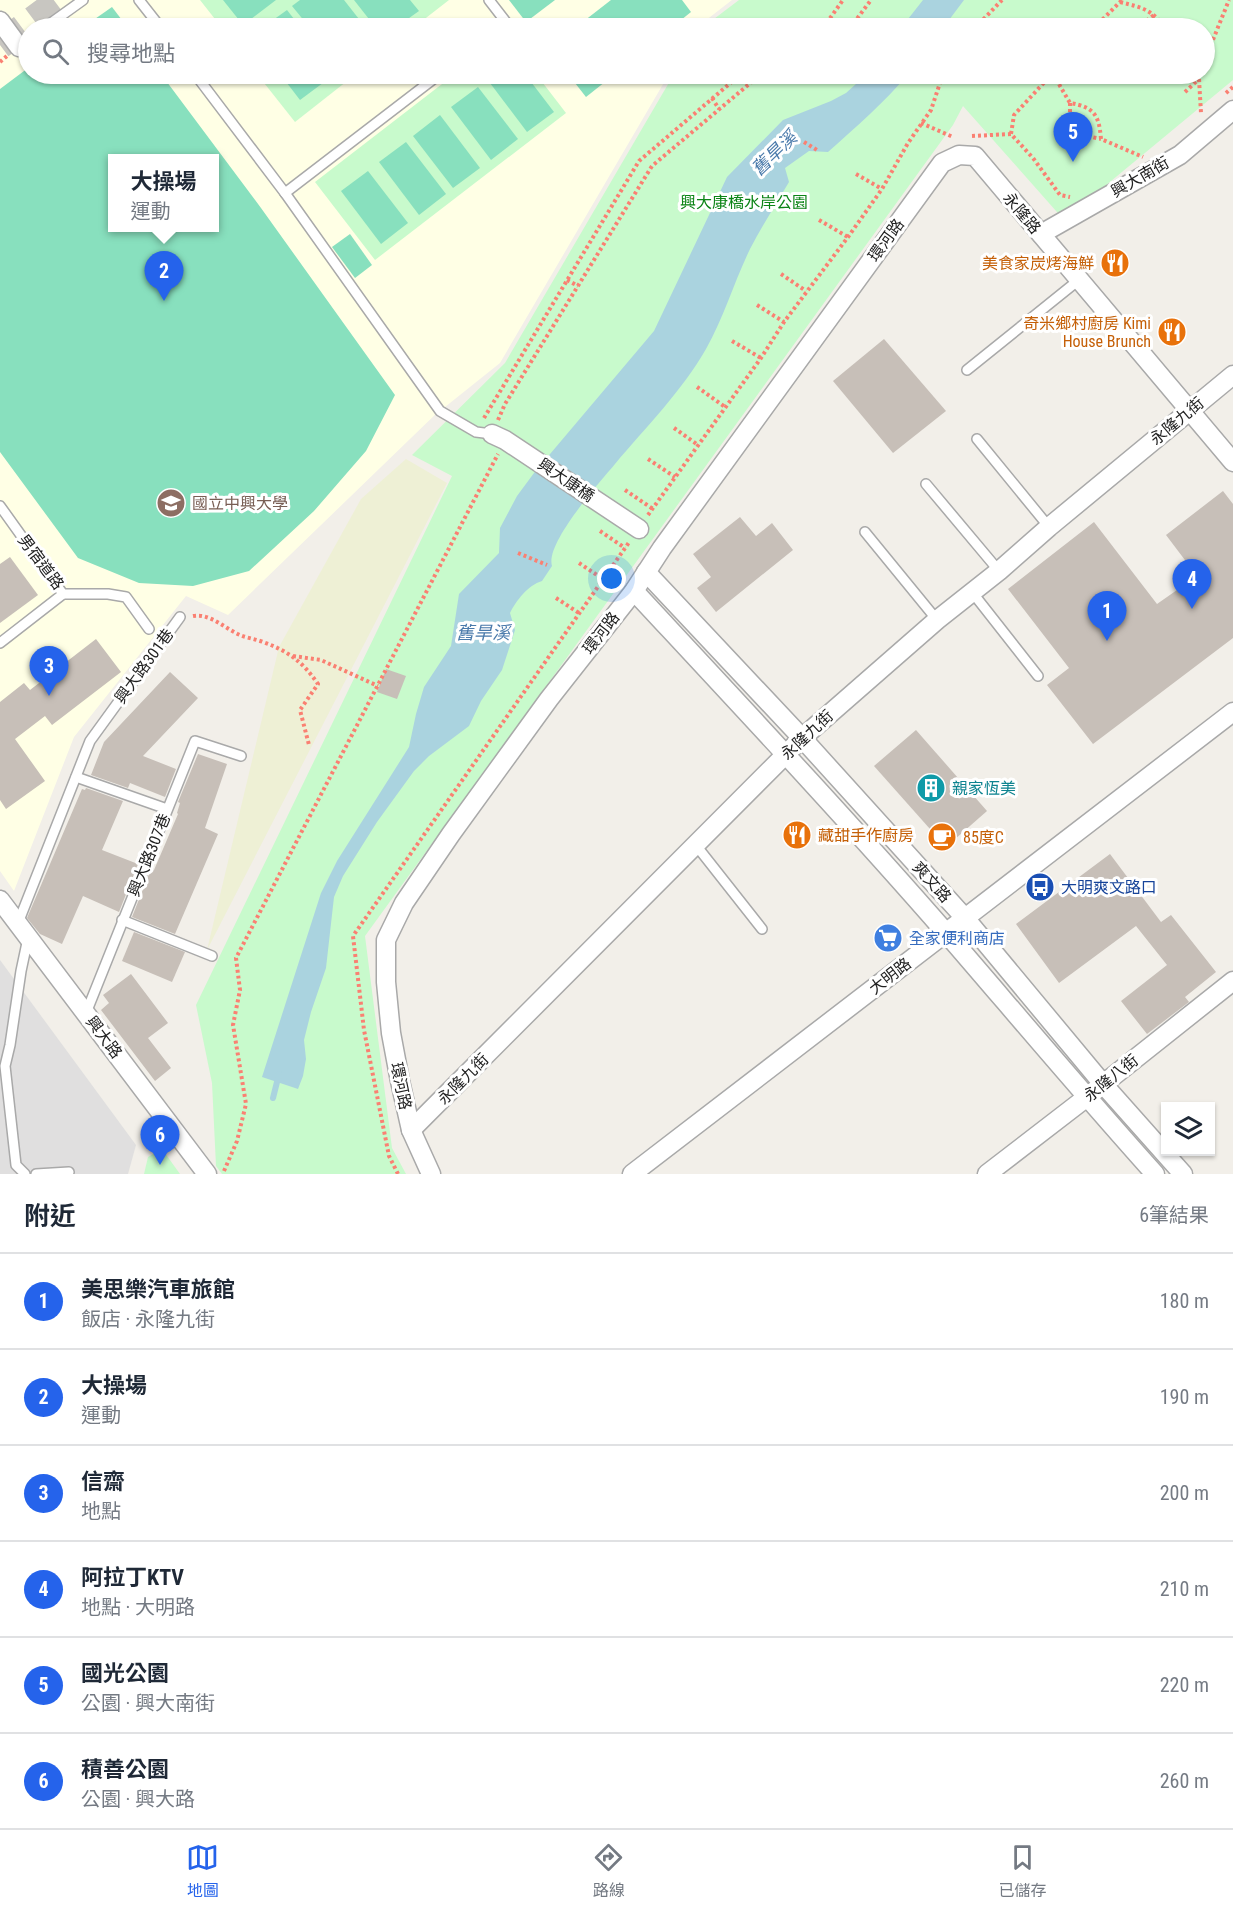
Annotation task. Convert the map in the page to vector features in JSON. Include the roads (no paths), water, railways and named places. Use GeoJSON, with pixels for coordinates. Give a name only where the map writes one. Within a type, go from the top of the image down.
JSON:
{"type":"FeatureCollection","features":[{"type":"Feature","properties":{"kind":"street"},"geometry":{"type":"LineString","coordinates":[[0,21],[18,38]]}},
{"type":"Feature","properties":{"kind":"street","name":"興大南街"},"geometry":{"type":"LineString","coordinates":[[1041,234],[1180,155],[1233,110]]}},
{"type":"Feature","properties":{"kind":"street","name":"環河路"},"geometry":{"type":"LineString","coordinates":[[431,1174],[411,1130],[391,1034],[386,982],[386,940],[404,903],[549,699],[634,591],[942,163],[959,155],[975,156]]}},
{"type":"Feature","properties":{"kind":"street","name":"永隆路"},"geometry":{"type":"LineString","coordinates":[[975,156],[1233,462]]}},
{"type":"Feature","properties":{"kind":"street","name":"永隆九街"},"geometry":{"type":"LineString","coordinates":[[411,1130],[802,738],[937,620],[1233,375]]}},
{"type":"Feature","properties":{"kind":"street","name":"興大康橋"},"geometry":{"type":"LineString","coordinates":[[491,435],[639,528]]}},
{"type":"Feature","properties":{"kind":"street","name":"爽文路"},"geometry":{"type":"LineString","coordinates":[[646,572],[802,738],[965,918],[1103,1084],[1183,1174]]}},
{"type":"Feature","properties":{"kind":"street","name":"爽文路"},"geometry":{"type":"LineString","coordinates":[[634,591],[786,754],[946,933],[1155,1174]]}},
{"type":"Feature","properties":{"kind":"street","name":"大明路"},"geometry":{"type":"LineString","coordinates":[[632,1174],[1233,712]]}},
{"type":"Feature","properties":{"kind":"street","name":"興大路"},"geometry":{"type":"LineString","coordinates":[[0,900],[86,1013],[215,1172]]}},
{"type":"Feature","properties":{"kind":"street","name":"永隆八街"},"geometry":{"type":"LineString","coordinates":[[987,1174],[1087,1098],[1233,981]]}},
{"type":"Feature","properties":{"kind":"lane"},"geometry":{"type":"LineString","coordinates":[[58,18],[83,0]]}},
{"type":"Feature","properties":{"kind":"lane"},"geometry":{"type":"LineString","coordinates":[[139,0],[153,18]]}},
{"type":"Feature","properties":{"kind":"lane"},"geometry":{"type":"LineString","coordinates":[[489,0],[503,18]]}},
{"type":"Feature","properties":{"kind":"lane"},"geometry":{"type":"LineString","coordinates":[[203,84],[285,193],[440,411],[491,435]]}},
{"type":"Feature","properties":{"kind":"lane"},"geometry":{"type":"LineString","coordinates":[[285,193],[427,84]]}},
{"type":"Feature","properties":{"kind":"lane"},"geometry":{"type":"LineString","coordinates":[[967,370],[1080,279]]}},
{"type":"Feature","properties":{"kind":"lane"},"geometry":{"type":"LineString","coordinates":[[977,439],[1049,527]]}},
{"type":"Feature","properties":{"kind":"lane"},"geometry":{"type":"LineString","coordinates":[[926,484],[999,571]]}},
{"type":"Feature","properties":{"kind":"lane","name":"男宿道路"},"geometry":{"type":"LineString","coordinates":[[1,509],[63,594],[108,594],[126,597],[149,629]]}},
{"type":"Feature","properties":{"kind":"lane"},"geometry":{"type":"LineString","coordinates":[[865,532],[937,620]]}},
{"type":"Feature","properties":{"kind":"lane"},"geometry":{"type":"LineString","coordinates":[[972,592],[1038,676]]}},
{"type":"Feature","properties":{"kind":"lane"},"geometry":{"type":"LineString","coordinates":[[0,643],[63,594]]}},
{"type":"Feature","properties":{"kind":"lane","name":"興大路301巷"},"geometry":{"type":"LineString","coordinates":[[26,1174],[16,1165],[4,1096],[6,1066],[21,971],[23,930],[90,741],[180,617]]}},
{"type":"Feature","properties":{"kind":"lane","name":"興大路307巷"},"geometry":{"type":"LineString","coordinates":[[86,1013],[195,741],[241,756]]}},
{"type":"Feature","properties":{"kind":"lane"},"geometry":{"type":"LineString","coordinates":[[76,777],[167,809]]}},
{"type":"Feature","properties":{"kind":"lane"},"geometry":{"type":"LineString","coordinates":[[695,844],[762,929]]}},
{"type":"Feature","properties":{"kind":"lane"},"geometry":{"type":"LineString","coordinates":[[122,920],[212,956]]}},
{"type":"Feature","properties":{"kind":"lane"},"geometry":{"type":"LineString","coordinates":[[36,1174],[69,1172]]}},
{"type":"Feature","properties":{"kind":"water"},"geometry":{"type":"Polygon","coordinates":[[[923,0],[964,0],[950,18],[909,18],[923,0]]]}},
{"type":"Feature","properties":{"kind":"water","name":"舊旱溪"},"geometry":{"type":"Polygon","coordinates":[[[856,84],[900,84],[828,152],[809,151],[785,168],[789,182],[750,249],[706,349],[675,394],[575,513],[557,543],[552,556],[552,566],[542,581],[523,594],[510,613],[515,630],[502,670],[481,701],[469,726],[429,756],[414,771],[377,822],[343,876],[334,897],[326,968],[304,1040],[306,1059],[298,1089],[262,1077],[321,893],[337,861],[409,747],[424,687],[451,646],[459,594],[499,553],[500,528],[517,496],[654,331],[727,177],[783,120],[846,93],[856,84]]]}},
{"type":"Feature","properties":{"kind":"waterway","name":"舊旱溪"},"geometry":{"type":"LineString","coordinates":[[273,1098],[279,1074]]}},
{"type":"Feature","properties":{"kind":"tunnel"},"geometry":{"type":"LineString","coordinates":[[36,18],[60,0]]}},
{"type":"Feature","properties":{"kind":"tunnel"},"geometry":{"type":"LineString","coordinates":[[0,45],[18,32]]}},
{"type":"Feature","properties":{"kind":"place","name":"國光公園"},"geometry":{"type":"Point","coordinates":[1073,162]}},
{"type":"Feature","properties":{"kind":"place","name":"美食家炭烤海鮮"},"geometry":{"type":"Point","coordinates":[1115,263]}},
{"type":"Feature","properties":{"kind":"place","name":"大操場"},"geometry":{"type":"Point","coordinates":[164,301]}},
{"type":"Feature","properties":{"kind":"place","name":"奇米鄉村廚房 Kimi House Brunch"},"geometry":{"type":"Point","coordinates":[1172,332]}},
{"type":"Feature","properties":{"kind":"place","name":"國立中興大學"},"geometry":{"type":"Point","coordinates":[171,503]}},
{"type":"Feature","properties":{"kind":"place","name":"阿拉丁KTV"},"geometry":{"type":"Point","coordinates":[1192,609]}},
{"type":"Feature","properties":{"kind":"place","name":"美思樂汽車旅館"},"geometry":{"type":"Point","coordinates":[1107,641]}},
{"type":"Feature","properties":{"kind":"place","name":"信齋"},"geometry":{"type":"Point","coordinates":[49,696]}},
{"type":"Feature","properties":{"kind":"place","name":"親家恆美"},"geometry":{"type":"Point","coordinates":[931,788]}},
{"type":"Feature","properties":{"kind":"place","name":"藏甜手作廚房"},"geometry":{"type":"Point","coordinates":[797,835]}},
{"type":"Feature","properties":{"kind":"place","name":"85度C"},"geometry":{"type":"Point","coordinates":[942,837]}},
{"type":"Feature","properties":{"kind":"place","name":"大明爽文路口"},"geometry":{"type":"Point","coordinates":[1040,887]}},
{"type":"Feature","properties":{"kind":"place","name":"全家便利商店"},"geometry":{"type":"Point","coordinates":[888,938]}},
{"type":"Feature","properties":{"kind":"place","name":"積善公園"},"geometry":{"type":"Point","coordinates":[160,1165]}},
{"type":"Feature","properties":{"kind":"park label","name":"興大康橋水岸公園"},"geometry":{"type":"Point","coordinates":[744,202]}}]}
